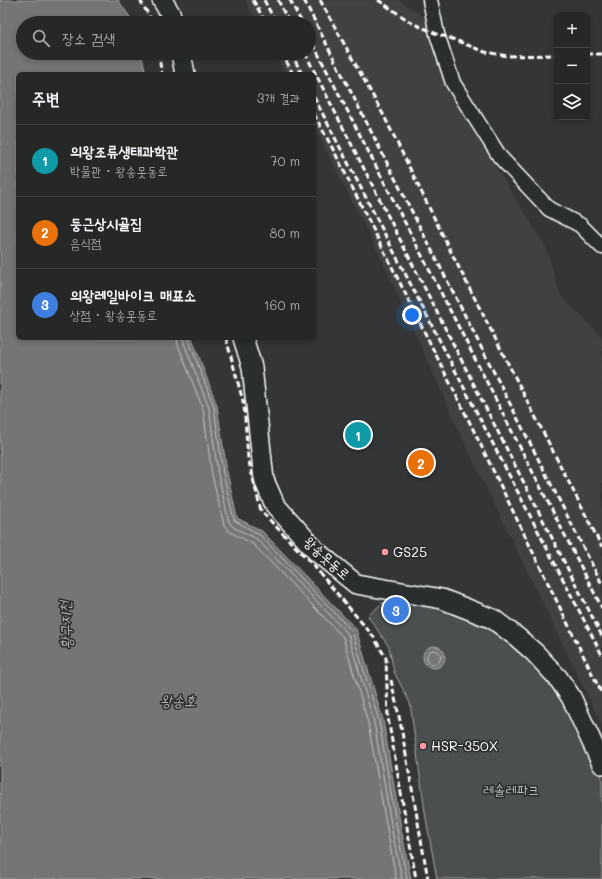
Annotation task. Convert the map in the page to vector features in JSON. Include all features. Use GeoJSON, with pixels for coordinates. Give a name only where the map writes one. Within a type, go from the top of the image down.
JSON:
{"type":"FeatureCollection","features":[{"type":"Feature","properties":{"kind":"street"},"geometry":{"type":"LineString","coordinates":[[162,0],[171,16]]}},
{"type":"Feature","properties":{"kind":"street"},"geometry":{"type":"LineString","coordinates":[[430,0],[437,34],[453,83],[500,157],[549,209],[580,225],[602,247]]}},
{"type":"Feature","properties":{"kind":"street"},"geometry":{"type":"LineString","coordinates":[[182,60],[185,72]]}},
{"type":"Feature","properties":{"kind":"street","name":"왕송못동로"},"geometry":{"type":"LineString","coordinates":[[244,340],[252,367],[264,480],[275,505],[317,552],[356,584],[442,599],[493,620],[518,638],[535,653],[558,678],[571,697],[602,764]]}},
{"type":"Feature","properties":{"kind":"shaded area"},"geometry":{"type":"Polygon","coordinates":[[[245,0],[399,0],[426,18],[430,25],[445,87],[545,245],[561,296],[602,337],[602,725],[465,444],[379,254],[316,131],[316,72],[284,72],[278,60],[316,60],[316,16],[253,16],[245,0]]]}},
{"type":"Feature","properties":{"kind":"green space","name":"레솔레파크"},"geometry":{"type":"Polygon","coordinates":[[[412,601],[445,608],[487,625],[537,660],[566,700],[602,776],[602,879],[437,879],[426,819],[410,703],[394,672],[389,647],[368,616],[382,603],[412,601]]]}},
{"type":"Feature","properties":{"kind":"water","name":"왕송호"},"geometry":{"type":"Polygon","coordinates":[[[0,0],[118,0],[129,16],[16,16],[16,60],[143,60],[146,72],[16,72],[16,340],[193,340],[217,406],[227,472],[237,518],[262,531],[356,629],[383,720],[411,879],[0,879],[0,0]]]}},
{"type":"Feature","properties":{"kind":"water"},"geometry":{"type":"Polygon","coordinates":[[[434,646],[442,649],[445,657],[442,665],[434,668],[426,665],[423,657],[426,649],[434,646]]]}},
{"type":"Feature","properties":{"kind":"railway"},"geometry":{"type":"LineString","coordinates":[[140,0],[149,16]]}},
{"type":"Feature","properties":{"kind":"railway"},"geometry":{"type":"LineString","coordinates":[[253,0],[262,16]]}},
{"type":"Feature","properties":{"kind":"railway"},"geometry":{"type":"LineString","coordinates":[[264,0],[272,16]]}},
{"type":"Feature","properties":{"kind":"railway"},"geometry":{"type":"LineString","coordinates":[[278,0],[286,16]]}},
{"type":"Feature","properties":{"kind":"railway"},"geometry":{"type":"LineString","coordinates":[[290,0],[298,16]]}},
{"type":"Feature","properties":{"kind":"railway"},"geometry":{"type":"LineString","coordinates":[[304,0],[312,16]]}},
{"type":"Feature","properties":{"kind":"railway"},"geometry":{"type":"LineString","coordinates":[[320,0],[384,116],[451,252],[602,547]]}},
{"type":"Feature","properties":{"kind":"railway"},"geometry":{"type":"LineString","coordinates":[[378,0],[412,23],[485,52],[508,56],[554,55]]}},
{"type":"Feature","properties":{"kind":"railway"},"geometry":{"type":"LineString","coordinates":[[316,24],[602,584]]}},
{"type":"Feature","properties":{"kind":"railway"},"geometry":{"type":"LineString","coordinates":[[316,50],[602,608]]}},
{"type":"Feature","properties":{"kind":"railway"},"geometry":{"type":"LineString","coordinates":[[590,54],[602,54]]}},
{"type":"Feature","properties":{"kind":"railway"},"geometry":{"type":"LineString","coordinates":[[159,60],[162,72]]}},
{"type":"Feature","properties":{"kind":"railway"},"geometry":{"type":"LineString","coordinates":[[286,60],[292,72]]}},
{"type":"Feature","properties":{"kind":"railway"},"geometry":{"type":"LineString","coordinates":[[295,60],[301,72]]}},
{"type":"Feature","properties":{"kind":"railway"},"geometry":{"type":"LineString","coordinates":[[309,60],[315,72]]}},
{"type":"Feature","properties":{"kind":"railway"},"geometry":{"type":"LineString","coordinates":[[316,75],[602,636]]}},
{"type":"Feature","properties":{"kind":"railway"},"geometry":{"type":"LineString","coordinates":[[316,101],[602,655]]}},
{"type":"Feature","properties":{"kind":"railway"},"geometry":{"type":"LineString","coordinates":[[316,118],[472,427],[602,694]]}},
{"type":"Feature","properties":{"kind":"railway"},"geometry":{"type":"LineString","coordinates":[[227,340],[244,405],[248,458],[261,511],[313,565],[373,636],[386,658],[388,718],[416,879]]}},
{"type":"Feature","properties":{"kind":"railway"},"geometry":{"type":"LineString","coordinates":[[391,680],[400,721],[428,879]]}},
{"type":"Feature","properties":{"kind":"place","name":"의왕조류생태과학관"},"geometry":{"type":"Point","coordinates":[358,435]}},
{"type":"Feature","properties":{"kind":"place","name":"둥근상시골집"},"geometry":{"type":"Point","coordinates":[421,463]}},
{"type":"Feature","properties":{"kind":"place","name":"GS25"},"geometry":{"type":"Point","coordinates":[385,552]}},
{"type":"Feature","properties":{"kind":"place","name":"의왕레일바이크 매표소"},"geometry":{"type":"Point","coordinates":[396,610]}},
{"type":"Feature","properties":{"kind":"place","name":"HSR-350X"},"geometry":{"type":"Point","coordinates":[423,746]}},
{"type":"Feature","properties":{"kind":"water label","name":"황구지천"},"geometry":{"type":"Point","coordinates":[66,625]}}]}
